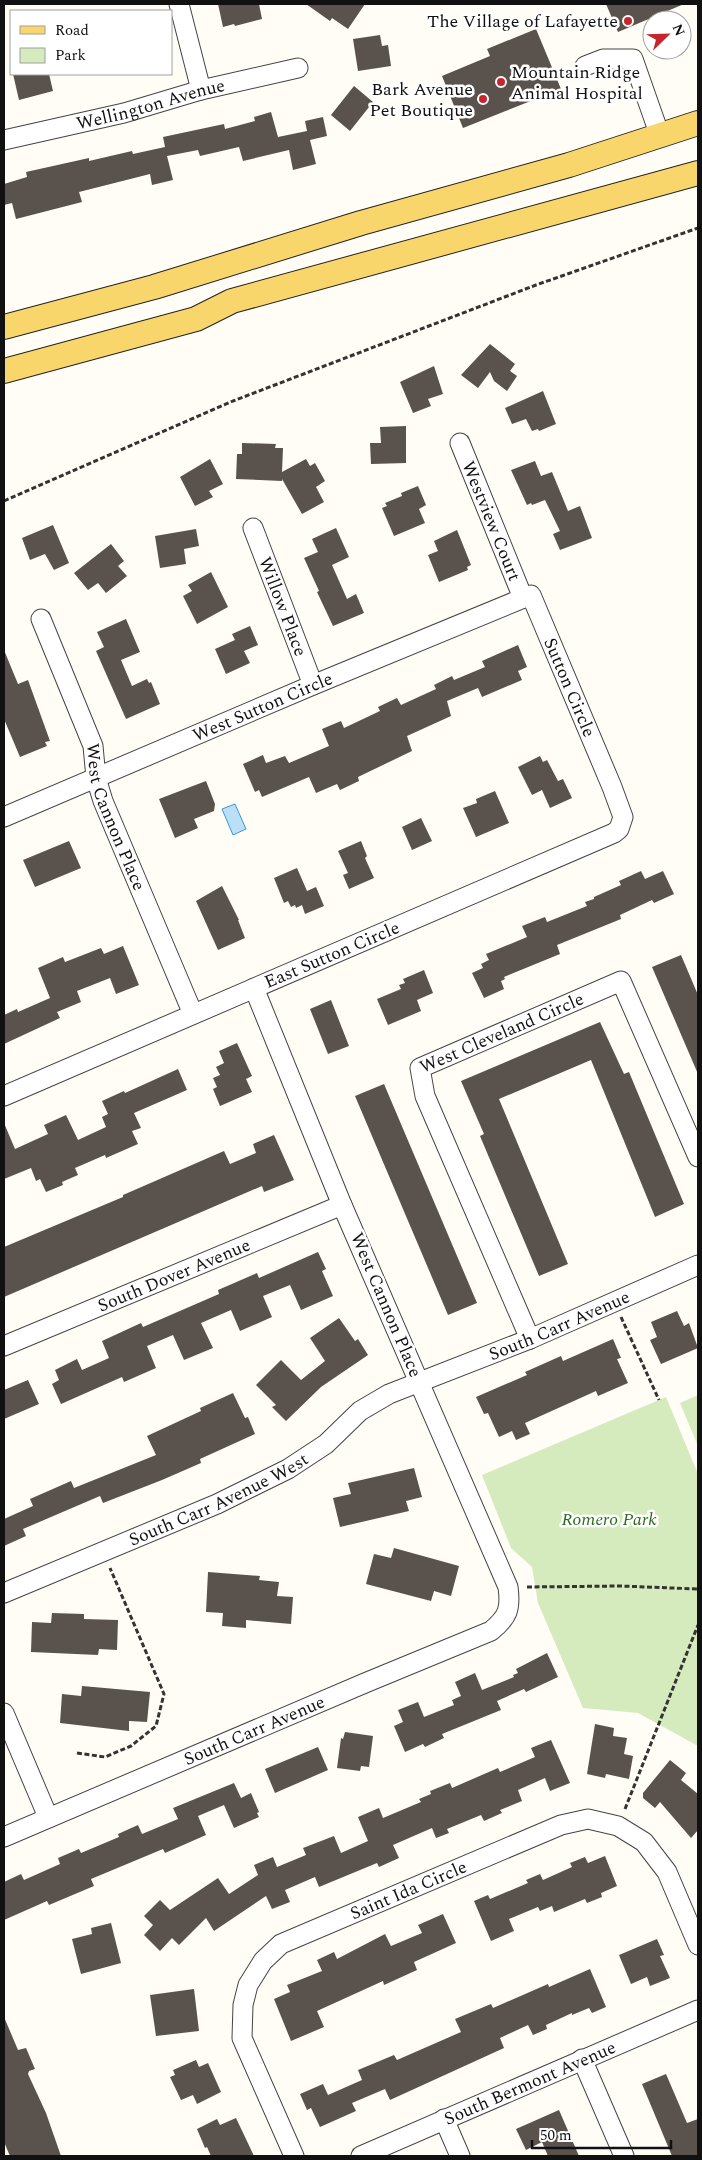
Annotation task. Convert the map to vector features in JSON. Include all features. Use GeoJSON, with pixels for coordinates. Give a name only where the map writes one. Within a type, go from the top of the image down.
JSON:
{"type":"FeatureCollection","features":[{"type":"Feature","properties":{"kind":"main road"},"geometry":{"type":"LineString","coordinates":[[4,327],[154,287],[353,225],[569,165],[698,123]]}},
{"type":"Feature","properties":{"kind":"main road"},"geometry":{"type":"LineString","coordinates":[[4,371],[196,319],[232,301],[698,173]]}},
{"type":"Feature","properties":{"kind":"street"},"geometry":{"type":"LineString","coordinates":[[180,4],[201,90]]}},
{"type":"Feature","properties":{"kind":"street"},"geometry":{"type":"LineString","coordinates":[[585,66],[603,59],[633,59],[660,136]]}},
{"type":"Feature","properties":{"kind":"street","name":"Wellington Avenue"},"geometry":{"type":"LineString","coordinates":[[4,140],[124,113],[201,90],[298,68]]}},
{"type":"Feature","properties":{"kind":"street","name":"Westview Court"},"geometry":{"type":"LineString","coordinates":[[460,443],[523,598]]}},
{"type":"Feature","properties":{"kind":"street","name":"Willow Place"},"geometry":{"type":"LineString","coordinates":[[252,528],[313,685]]}},
{"type":"Feature","properties":{"kind":"street","name":"Sutton Circle"},"geometry":{"type":"LineString","coordinates":[[523,598],[531,595],[612,787]]}},
{"type":"Feature","properties":{"kind":"street","name":"West Sutton Circle"},"geometry":{"type":"LineString","coordinates":[[4,818],[313,685],[523,598]]}},
{"type":"Feature","properties":{"kind":"street","name":"West Cannon Place"},"geometry":{"type":"LineString","coordinates":[[41,619],[93,746],[96,778],[103,801],[193,1014]]}},
{"type":"Feature","properties":{"kind":"street","name":"East Sutton Circle"},"geometry":{"type":"LineString","coordinates":[[4,1096],[614,834],[619,828],[622,817],[612,787]]}},
{"type":"Feature","properties":{"kind":"street","name":"West Cleveland Circle"},"geometry":{"type":"LineString","coordinates":[[530,1339],[425,1096],[420,1068],[620,981],[698,1156]]}},
{"type":"Feature","properties":{"kind":"street","name":"West Cannon Place"},"geometry":{"type":"LineString","coordinates":[[254,988],[342,1205],[508,1587],[511,1603],[503,1621]]}},
{"type":"Feature","properties":{"kind":"street","name":"South Dover Avenue"},"geometry":{"type":"LineString","coordinates":[[4,1346],[342,1205]]}},
{"type":"Feature","properties":{"kind":"street","name":"South Carr Avenue"},"geometry":{"type":"LineString","coordinates":[[419,1384],[530,1339],[698,1265]]}},
{"type":"Feature","properties":{"kind":"street","name":"South Carr Avenue West"},"geometry":{"type":"LineString","coordinates":[[4,1593],[217,1504],[288,1469],[326,1444],[360,1411],[389,1394],[419,1384]]}},
{"type":"Feature","properties":{"kind":"street","name":"South Carr Avenue"},"geometry":{"type":"LineString","coordinates":[[4,1836],[491,1631],[503,1621]]}},
{"type":"Feature","properties":{"kind":"street"},"geometry":{"type":"LineString","coordinates":[[4,1713],[48,1817]]}},
{"type":"Feature","properties":{"kind":"street","name":"Saint Ida Circle"},"geometry":{"type":"LineString","coordinates":[[294,2156],[242,2038],[243,2005],[248,1985],[263,1961],[281,1944],[561,1825],[588,1819],[618,1826],[644,1842],[667,1872],[698,1946]]}},
{"type":"Feature","properties":{"kind":"street","name":"South Bermont Avenue"},"geometry":{"type":"LineString","coordinates":[[360,2156],[698,2010]]}},
{"type":"Feature","properties":{"kind":"street"},"geometry":{"type":"LineString","coordinates":[[582,2059],[624,2156]]}},
{"type":"Feature","properties":{"kind":"street"},"geometry":{"type":"LineString","coordinates":[[444,2119],[460,2156]]}},
{"type":"Feature","properties":{"kind":"path"},"geometry":{"type":"LineString","coordinates":[[4,501],[233,401],[536,285],[698,228]]}},
{"type":"Feature","properties":{"kind":"path"},"geometry":{"type":"LineString","coordinates":[[615,1302],[659,1400]]}},
{"type":"Feature","properties":{"kind":"path"},"geometry":{"type":"LineString","coordinates":[[77,1753],[105,1757],[131,1746],[156,1726],[164,1694],[103,1552]]}},
{"type":"Feature","properties":{"kind":"path"},"geometry":{"type":"LineString","coordinates":[[508,1587],[620,1586],[698,1589]]}},
{"type":"Feature","properties":{"kind":"path"},"geometry":{"type":"LineString","coordinates":[[618,1826],[698,1626]]}},
{"type":"Feature","properties":{"kind":"green space"},"geometry":{"type":"Polygon","coordinates":[[[698,1395],[698,1446],[680,1403],[698,1395]]]}},
{"type":"Feature","properties":{"kind":"green space","name":"Romero Park"},"geometry":{"type":"Polygon","coordinates":[[[666,1397],[698,1474],[698,1746],[638,1713],[583,1708],[538,1603],[532,1567],[511,1548],[482,1475],[666,1397]]]}},
{"type":"Feature","properties":{"kind":"water"},"geometry":{"type":"Polygon","coordinates":[[[235,804],[246,829],[233,835],[222,809],[235,804]]]}},
{"type":"Feature","properties":{"kind":"building"},"geometry":{"type":"Polygon","coordinates":[[[218,4],[259,4],[262,19],[223,27],[218,4]]]}},
{"type":"Feature","properties":{"kind":"building"},"geometry":{"type":"Polygon","coordinates":[[[306,4],[365,4],[348,29],[332,18],[330,21],[306,4]]]}},
{"type":"Feature","properties":{"kind":"building","name":"The Village of Lafayette"},"geometry":{"type":"Polygon","coordinates":[[[606,4],[684,4],[670,10],[642,10],[642,22],[618,32],[606,4]]]}},
{"type":"Feature","properties":{"kind":"building","name":"Mountain Ridge Animal Hospital"},"geometry":{"type":"Polygon","coordinates":[[[536,29],[561,89],[463,128],[442,76],[490,56],[487,49],[536,29]]]}},
{"type":"Feature","properties":{"kind":"building"},"geometry":{"type":"Polygon","coordinates":[[[380,35],[382,46],[388,45],[391,66],[358,71],[353,39],[380,35]]]}},
{"type":"Feature","properties":{"kind":"building"},"geometry":{"type":"Polygon","coordinates":[[[13,75],[49,75],[53,91],[19,100],[13,75]]]}},
{"type":"Feature","properties":{"kind":"building"},"geometry":{"type":"Polygon","coordinates":[[[354,86],[373,102],[350,131],[331,115],[354,86]]]}},
{"type":"Feature","properties":{"kind":"building"},"geometry":{"type":"Polygon","coordinates":[[[271,112],[278,137],[307,131],[305,121],[323,117],[327,136],[310,140],[316,164],[293,170],[289,150],[243,161],[239,147],[200,156],[198,150],[167,156],[173,180],[152,185],[150,174],[79,192],[82,202],[16,219],[12,203],[4,205],[4,184],[27,177],[26,172],[89,158],[89,161],[132,151],[133,154],[165,147],[163,137],[224,124],[225,129],[255,121],[254,117],[271,112]]]}},
{"type":"Feature","properties":{"kind":"building"},"geometry":{"type":"Polygon","coordinates":[[[490,344],[515,364],[510,371],[517,376],[507,391],[494,381],[490,372],[478,388],[461,375],[490,344]]]}},
{"type":"Feature","properties":{"kind":"building"},"geometry":{"type":"Polygon","coordinates":[[[434,366],[443,394],[428,399],[431,406],[413,413],[400,382],[434,366]]]}},
{"type":"Feature","properties":{"kind":"building"},"geometry":{"type":"Polygon","coordinates":[[[543,391],[556,424],[539,431],[538,429],[532,431],[526,419],[512,424],[505,408],[543,391]]]}},
{"type":"Feature","properties":{"kind":"building"},"geometry":{"type":"Polygon","coordinates":[[[406,426],[406,463],[371,464],[370,443],[381,443],[380,427],[406,426]]]}},
{"type":"Feature","properties":{"kind":"building"},"geometry":{"type":"Polygon","coordinates":[[[242,443],[276,444],[275,448],[283,448],[282,472],[306,459],[310,466],[315,463],[325,481],[316,487],[324,502],[302,514],[282,479],[282,481],[236,479],[237,454],[242,454],[242,443]]]}},
{"type":"Feature","properties":{"kind":"building"},"geometry":{"type":"Polygon","coordinates":[[[210,459],[223,484],[209,491],[213,497],[195,506],[180,477],[210,459]]]}},
{"type":"Feature","properties":{"kind":"building"},"geometry":{"type":"Polygon","coordinates":[[[535,461],[541,476],[552,472],[568,511],[580,506],[592,538],[560,550],[553,534],[560,531],[545,500],[527,505],[511,470],[535,461]]]}},
{"type":"Feature","properties":{"kind":"building"},"geometry":{"type":"Polygon","coordinates":[[[418,486],[426,505],[419,509],[425,523],[394,536],[382,508],[387,506],[385,503],[402,496],[401,493],[418,486]]]}},
{"type":"Feature","properties":{"kind":"building"},"geometry":{"type":"Polygon","coordinates":[[[53,525],[69,563],[54,570],[45,554],[30,560],[22,538],[53,525]]]}},
{"type":"Feature","properties":{"kind":"building"},"geometry":{"type":"Polygon","coordinates":[[[336,528],[349,557],[332,565],[347,599],[356,594],[364,613],[333,626],[304,558],[318,552],[312,539],[336,528]]]}},
{"type":"Feature","properties":{"kind":"building"},"geometry":{"type":"Polygon","coordinates":[[[196,529],[199,546],[184,549],[186,564],[160,568],[155,536],[196,529]]]}},
{"type":"Feature","properties":{"kind":"building"},"geometry":{"type":"Polygon","coordinates":[[[457,530],[471,565],[467,567],[468,570],[439,582],[428,555],[438,551],[434,541],[457,530]]]}},
{"type":"Feature","properties":{"kind":"building"},"geometry":{"type":"Polygon","coordinates":[[[111,544],[124,561],[118,566],[127,576],[106,593],[98,583],[88,590],[74,573],[111,544]]]}},
{"type":"Feature","properties":{"kind":"building"},"geometry":{"type":"Polygon","coordinates":[[[211,572],[228,607],[197,624],[183,596],[192,591],[188,585],[211,572]]]}},
{"type":"Feature","properties":{"kind":"building"},"geometry":{"type":"Polygon","coordinates":[[[126,619],[140,652],[121,660],[132,686],[147,679],[149,683],[151,682],[160,704],[126,719],[96,651],[104,647],[97,632],[126,619]]]}},
{"type":"Feature","properties":{"kind":"building"},"geometry":{"type":"Polygon","coordinates":[[[250,626],[258,645],[244,651],[250,663],[226,674],[215,649],[235,640],[232,634],[250,626]]]}},
{"type":"Feature","properties":{"kind":"building"},"geometry":{"type":"Polygon","coordinates":[[[518,645],[527,667],[518,671],[522,680],[482,697],[478,688],[447,701],[451,716],[407,736],[412,751],[358,777],[359,781],[340,790],[337,784],[316,793],[309,777],[262,797],[259,790],[255,792],[243,764],[263,755],[266,763],[285,756],[289,763],[329,746],[322,729],[341,721],[344,728],[380,711],[378,707],[397,698],[401,705],[436,689],[434,685],[452,676],[454,680],[485,667],[482,661],[518,645]]]}},
{"type":"Feature","properties":{"kind":"building"},"geometry":{"type":"Polygon","coordinates":[[[4,650],[18,684],[28,680],[50,741],[45,742],[47,746],[20,757],[4,719],[4,650]]]}},
{"type":"Feature","properties":{"kind":"building"},"geometry":{"type":"Polygon","coordinates":[[[540,756],[543,762],[547,760],[558,781],[563,779],[572,798],[550,808],[542,790],[532,795],[518,767],[540,756]]]}},
{"type":"Feature","properties":{"kind":"building"},"geometry":{"type":"Polygon","coordinates":[[[206,781],[215,804],[214,811],[194,819],[198,828],[175,838],[159,799],[206,781]]]}},
{"type":"Feature","properties":{"kind":"building"},"geometry":{"type":"Polygon","coordinates":[[[495,791],[509,823],[476,837],[463,808],[477,803],[476,799],[495,791]]]}},
{"type":"Feature","properties":{"kind":"building"},"geometry":{"type":"Polygon","coordinates":[[[421,818],[432,841],[412,850],[402,827],[421,818]]]}},
{"type":"Feature","properties":{"kind":"building"},"geometry":{"type":"Polygon","coordinates":[[[69,841],[81,868],[35,887],[23,860],[69,841]]]}},
{"type":"Feature","properties":{"kind":"building"},"geometry":{"type":"Polygon","coordinates":[[[361,841],[367,856],[365,858],[374,878],[349,889],[343,875],[348,873],[338,851],[361,841]]]}},
{"type":"Feature","properties":{"kind":"building"},"geometry":{"type":"Polygon","coordinates":[[[297,868],[307,891],[316,887],[324,906],[305,914],[302,905],[296,908],[295,905],[291,907],[288,901],[284,903],[274,878],[297,868]]]}},
{"type":"Feature","properties":{"kind":"building"},"geometry":{"type":"Polygon","coordinates":[[[641,871],[645,879],[663,871],[674,894],[654,903],[652,900],[620,915],[621,919],[557,945],[560,954],[504,977],[505,979],[501,981],[504,989],[484,998],[472,973],[483,968],[481,964],[489,960],[486,954],[527,937],[522,926],[545,917],[547,922],[587,906],[585,902],[621,885],[619,881],[641,871]]]}},
{"type":"Feature","properties":{"kind":"building"},"geometry":{"type":"Polygon","coordinates":[[[222,886],[239,920],[245,938],[218,950],[196,901],[222,886]]]}},
{"type":"Feature","properties":{"kind":"building"},"geometry":{"type":"Polygon","coordinates":[[[123,946],[139,985],[116,994],[110,978],[77,991],[81,1002],[57,1012],[60,1018],[4,1044],[4,1015],[17,1009],[18,1012],[50,998],[38,968],[63,957],[65,962],[101,948],[104,954],[123,946]]]}},
{"type":"Feature","properties":{"kind":"building"},"geometry":{"type":"Polygon","coordinates":[[[681,955],[698,995],[698,1074],[652,967],[681,955]]]}},
{"type":"Feature","properties":{"kind":"building"},"geometry":{"type":"Polygon","coordinates":[[[424,970],[433,993],[417,1000],[421,1011],[388,1025],[377,999],[401,989],[399,985],[405,983],[403,979],[424,970]]]}},
{"type":"Feature","properties":{"kind":"building"},"geometry":{"type":"Polygon","coordinates":[[[331,1000],[349,1046],[328,1054],[310,1009],[331,1000]]]}},
{"type":"Feature","properties":{"kind":"building"},"geometry":{"type":"Polygon","coordinates":[[[600,1022],[624,1074],[629,1072],[684,1204],[655,1217],[591,1060],[499,1099],[568,1264],[539,1276],[480,1136],[484,1134],[461,1081],[600,1022]]]}},
{"type":"Feature","properties":{"kind":"building"},"geometry":{"type":"Polygon","coordinates":[[[237,1043],[252,1076],[246,1079],[252,1092],[220,1106],[213,1089],[217,1087],[213,1078],[220,1075],[216,1067],[224,1063],[219,1051],[237,1043]]]}},
{"type":"Feature","properties":{"kind":"building"},"geometry":{"type":"Polygon","coordinates":[[[178,1069],[187,1090],[134,1113],[141,1128],[132,1131],[138,1144],[106,1158],[105,1155],[75,1168],[78,1175],[62,1182],[63,1185],[46,1192],[40,1179],[36,1181],[31,1168],[4,1179],[4,1123],[15,1149],[48,1134],[44,1125],[66,1115],[78,1140],[106,1127],[102,1117],[108,1114],[102,1101],[124,1091],[125,1093],[178,1069]]]}},
{"type":"Feature","properties":{"kind":"building"},"geometry":{"type":"Polygon","coordinates":[[[384,1084],[477,1303],[448,1315],[355,1096],[384,1084]]]}},
{"type":"Feature","properties":{"kind":"building"},"geometry":{"type":"Polygon","coordinates":[[[274,1135],[294,1180],[264,1192],[262,1186],[4,1297],[4,1247],[123,1197],[123,1195],[224,1151],[230,1164],[256,1153],[253,1144],[274,1135]]]}},
{"type":"Feature","properties":{"kind":"building"},"geometry":{"type":"Polygon","coordinates":[[[318,1252],[326,1269],[322,1271],[333,1296],[301,1310],[290,1285],[263,1296],[272,1317],[240,1331],[231,1310],[201,1323],[213,1348],[184,1360],[173,1335],[147,1346],[156,1368],[124,1382],[122,1377],[61,1404],[52,1384],[59,1380],[55,1370],[77,1359],[82,1370],[109,1358],[102,1341],[141,1323],[143,1327],[219,1294],[218,1290],[257,1273],[259,1278],[318,1252]]]}},
{"type":"Feature","properties":{"kind":"building"},"geometry":{"type":"Polygon","coordinates":[[[677,1311],[684,1326],[689,1323],[698,1348],[661,1364],[650,1340],[657,1337],[651,1322],[677,1311]]]}},
{"type":"Feature","properties":{"kind":"building"},"geometry":{"type":"Polygon","coordinates":[[[339,1318],[355,1341],[358,1339],[368,1355],[321,1387],[286,1421],[272,1407],[276,1405],[256,1385],[281,1360],[301,1380],[325,1361],[310,1338],[339,1318]]]}},
{"type":"Feature","properties":{"kind":"building"},"geometry":{"type":"Polygon","coordinates":[[[613,1339],[621,1358],[617,1359],[628,1383],[598,1396],[596,1391],[525,1423],[530,1434],[516,1440],[512,1431],[499,1437],[488,1413],[484,1414],[476,1397],[527,1375],[525,1372],[561,1356],[563,1361],[613,1339]]]}},
{"type":"Feature","properties":{"kind":"building"},"geometry":{"type":"Polygon","coordinates":[[[28,1380],[39,1404],[4,1419],[4,1390],[28,1380]]]}},
{"type":"Feature","properties":{"kind":"building"},"geometry":{"type":"Polygon","coordinates":[[[233,1393],[245,1418],[248,1417],[255,1434],[200,1459],[201,1463],[162,1480],[103,1503],[100,1496],[23,1529],[26,1536],[4,1546],[4,1519],[33,1506],[30,1499],[71,1481],[74,1488],[156,1455],[147,1436],[201,1411],[200,1408],[233,1393]]]}},
{"type":"Feature","properties":{"kind":"building"},"geometry":{"type":"Polygon","coordinates":[[[414,1468],[422,1497],[406,1501],[409,1511],[340,1527],[333,1498],[351,1494],[348,1483],[414,1468]]]}},
{"type":"Feature","properties":{"kind":"building"},"geometry":{"type":"Polygon","coordinates":[[[394,1548],[459,1566],[451,1596],[434,1591],[431,1601],[366,1584],[374,1554],[391,1558],[394,1548]]]}},
{"type":"Feature","properties":{"kind":"building"},"geometry":{"type":"Polygon","coordinates":[[[208,1572],[260,1576],[259,1580],[279,1582],[277,1596],[293,1597],[291,1624],[246,1620],[246,1628],[222,1626],[223,1613],[206,1612],[208,1572]]]}},
{"type":"Feature","properties":{"kind":"building"},"geometry":{"type":"Polygon","coordinates":[[[52,1613],[84,1614],[84,1619],[118,1620],[117,1650],[99,1649],[98,1655],[31,1652],[32,1622],[51,1623],[52,1613]]]}},
{"type":"Feature","properties":{"kind":"building"},"geometry":{"type":"Polygon","coordinates":[[[547,1653],[558,1677],[526,1692],[524,1689],[497,1701],[501,1710],[442,1734],[444,1738],[425,1747],[423,1744],[405,1752],[394,1726],[403,1722],[398,1710],[418,1702],[424,1717],[454,1705],[452,1700],[461,1696],[455,1682],[475,1673],[482,1690],[514,1677],[513,1675],[518,1673],[516,1669],[547,1653]]]}},
{"type":"Feature","properties":{"kind":"building"},"geometry":{"type":"Polygon","coordinates":[[[82,1686],[150,1692],[147,1722],[129,1721],[129,1731],[60,1723],[62,1694],[81,1696],[82,1686]]]}},
{"type":"Feature","properties":{"kind":"building"},"geometry":{"type":"Polygon","coordinates":[[[595,1724],[614,1728],[613,1736],[627,1738],[624,1754],[633,1756],[629,1779],[606,1774],[605,1778],[587,1774],[595,1724]]]}},
{"type":"Feature","properties":{"kind":"building"},"geometry":{"type":"Polygon","coordinates":[[[345,1732],[373,1736],[369,1767],[361,1766],[360,1771],[337,1768],[341,1738],[343,1739],[345,1732]]]}},
{"type":"Feature","properties":{"kind":"building"},"geometry":{"type":"Polygon","coordinates":[[[551,1740],[570,1783],[550,1791],[545,1778],[518,1790],[522,1801],[500,1810],[502,1813],[484,1821],[481,1815],[447,1829],[449,1833],[436,1838],[432,1828],[393,1845],[399,1858],[379,1867],[377,1863],[319,1887],[315,1877],[285,1890],[290,1902],[272,1909],[266,1896],[214,1931],[206,1918],[179,1945],[172,1938],[160,1951],[144,1935],[153,1925],[144,1916],[160,1900],[170,1910],[218,1878],[229,1894],[258,1875],[254,1865],[273,1857],[277,1867],[306,1855],[303,1848],[334,1836],[341,1853],[368,1841],[358,1817],[379,1808],[383,1818],[421,1802],[419,1799],[431,1794],[430,1791],[450,1783],[452,1788],[498,1768],[500,1772],[535,1757],[531,1748],[551,1740]]]}},
{"type":"Feature","properties":{"kind":"building"},"geometry":{"type":"Polygon","coordinates":[[[318,1747],[328,1770],[275,1793],[265,1769],[318,1747]]]}},
{"type":"Feature","properties":{"kind":"building"},"geometry":{"type":"Polygon","coordinates":[[[670,1760],[686,1773],[681,1780],[698,1794],[698,1830],[691,1838],[660,1802],[655,1808],[643,1798],[643,1793],[670,1760]]]}},
{"type":"Feature","properties":{"kind":"building"},"geometry":{"type":"Polygon","coordinates":[[[234,1783],[241,1798],[251,1793],[259,1812],[257,1813],[259,1817],[234,1828],[224,1805],[198,1816],[206,1835],[165,1853],[163,1849],[91,1879],[94,1886],[49,1905],[47,1901],[4,1920],[4,1882],[21,1874],[24,1880],[60,1864],[58,1858],[79,1849],[81,1853],[119,1837],[118,1834],[138,1825],[142,1834],[178,1819],[173,1808],[234,1783]]]}},
{"type":"Feature","properties":{"kind":"building"},"geometry":{"type":"Polygon","coordinates":[[[605,1856],[617,1886],[601,1893],[602,1897],[587,1903],[585,1899],[554,1912],[552,1906],[540,1911],[538,1907],[509,1919],[514,1931],[491,1941],[474,1901],[488,1895],[490,1899],[528,1883],[526,1880],[540,1874],[543,1880],[572,1867],[570,1863],[585,1857],[588,1863],[605,1856]]]}},
{"type":"Feature","properties":{"kind":"building"},"geometry":{"type":"Polygon","coordinates":[[[443,1914],[456,1943],[414,1962],[417,1970],[384,1985],[383,1981],[317,2011],[324,2027],[291,2041],[274,1999],[290,1992],[287,1985],[322,1971],[317,1960],[334,1952],[337,1959],[385,1934],[391,1946],[422,1933],[418,1925],[443,1914]]]}},
{"type":"Feature","properties":{"kind":"building"},"geometry":{"type":"Polygon","coordinates":[[[111,1923],[121,1963],[81,1974],[72,1939],[92,1934],[91,1928],[111,1923]]]}},
{"type":"Feature","properties":{"kind":"building"},"geometry":{"type":"Polygon","coordinates":[[[657,1939],[664,1955],[660,1956],[670,1978],[650,1986],[647,1977],[631,1984],[619,1955],[657,1939]]]}},
{"type":"Feature","properties":{"kind":"building"},"geometry":{"type":"Polygon","coordinates":[[[590,1969],[606,2007],[592,2013],[589,2008],[572,2015],[572,2013],[546,2025],[547,2029],[533,2035],[528,2025],[500,2038],[504,2048],[390,2100],[385,2089],[352,2103],[356,2111],[320,2127],[311,2108],[307,2110],[300,2094],[323,2084],[328,2095],[362,2080],[358,2070],[394,2055],[397,2060],[461,2032],[455,2019],[491,2004],[493,2008],[548,1984],[549,1987],[590,1969]]]}},
{"type":"Feature","properties":{"kind":"building"},"geometry":{"type":"Polygon","coordinates":[[[194,1989],[199,2031],[156,2036],[150,1995],[194,1989]]]}},
{"type":"Feature","properties":{"kind":"building"},"geometry":{"type":"Polygon","coordinates":[[[4,2017],[18,2050],[26,2048],[35,2069],[29,2071],[28,2074],[46,2113],[61,2156],[10,2156],[4,2142],[4,2017]]]}},
{"type":"Feature","properties":{"kind":"building"},"geometry":{"type":"Polygon","coordinates":[[[196,2060],[199,2067],[208,2063],[221,2092],[197,2104],[193,2095],[181,2100],[170,2077],[175,2075],[173,2070],[196,2060]]]}},
{"type":"Feature","properties":{"kind":"building"},"geometry":{"type":"Polygon","coordinates":[[[666,2074],[687,2123],[698,2119],[698,2156],[672,2156],[642,2084],[666,2074]]]}},
{"type":"Feature","properties":{"kind":"building"},"geometry":{"type":"Polygon","coordinates":[[[559,2110],[579,2156],[548,2156],[542,2142],[526,2150],[516,2129],[559,2110]]]}},
{"type":"Feature","properties":{"kind":"building"},"geometry":{"type":"Polygon","coordinates":[[[236,2118],[254,2156],[211,2156],[207,2147],[205,2148],[197,2129],[217,2119],[220,2125],[236,2118]]]}},
{"type":"Feature","properties":{"kind":"place","name":"The Village of Lafayette"},"geometry":{"type":"Point","coordinates":[628,21]}},
{"type":"Feature","properties":{"kind":"place","name":"Mountain Ridge Animal Hospital"},"geometry":{"type":"Point","coordinates":[501,82]}},
{"type":"Feature","properties":{"kind":"place","name":"Bark Avenue Pet Boutique"},"geometry":{"type":"Point","coordinates":[483,99]}}]}
